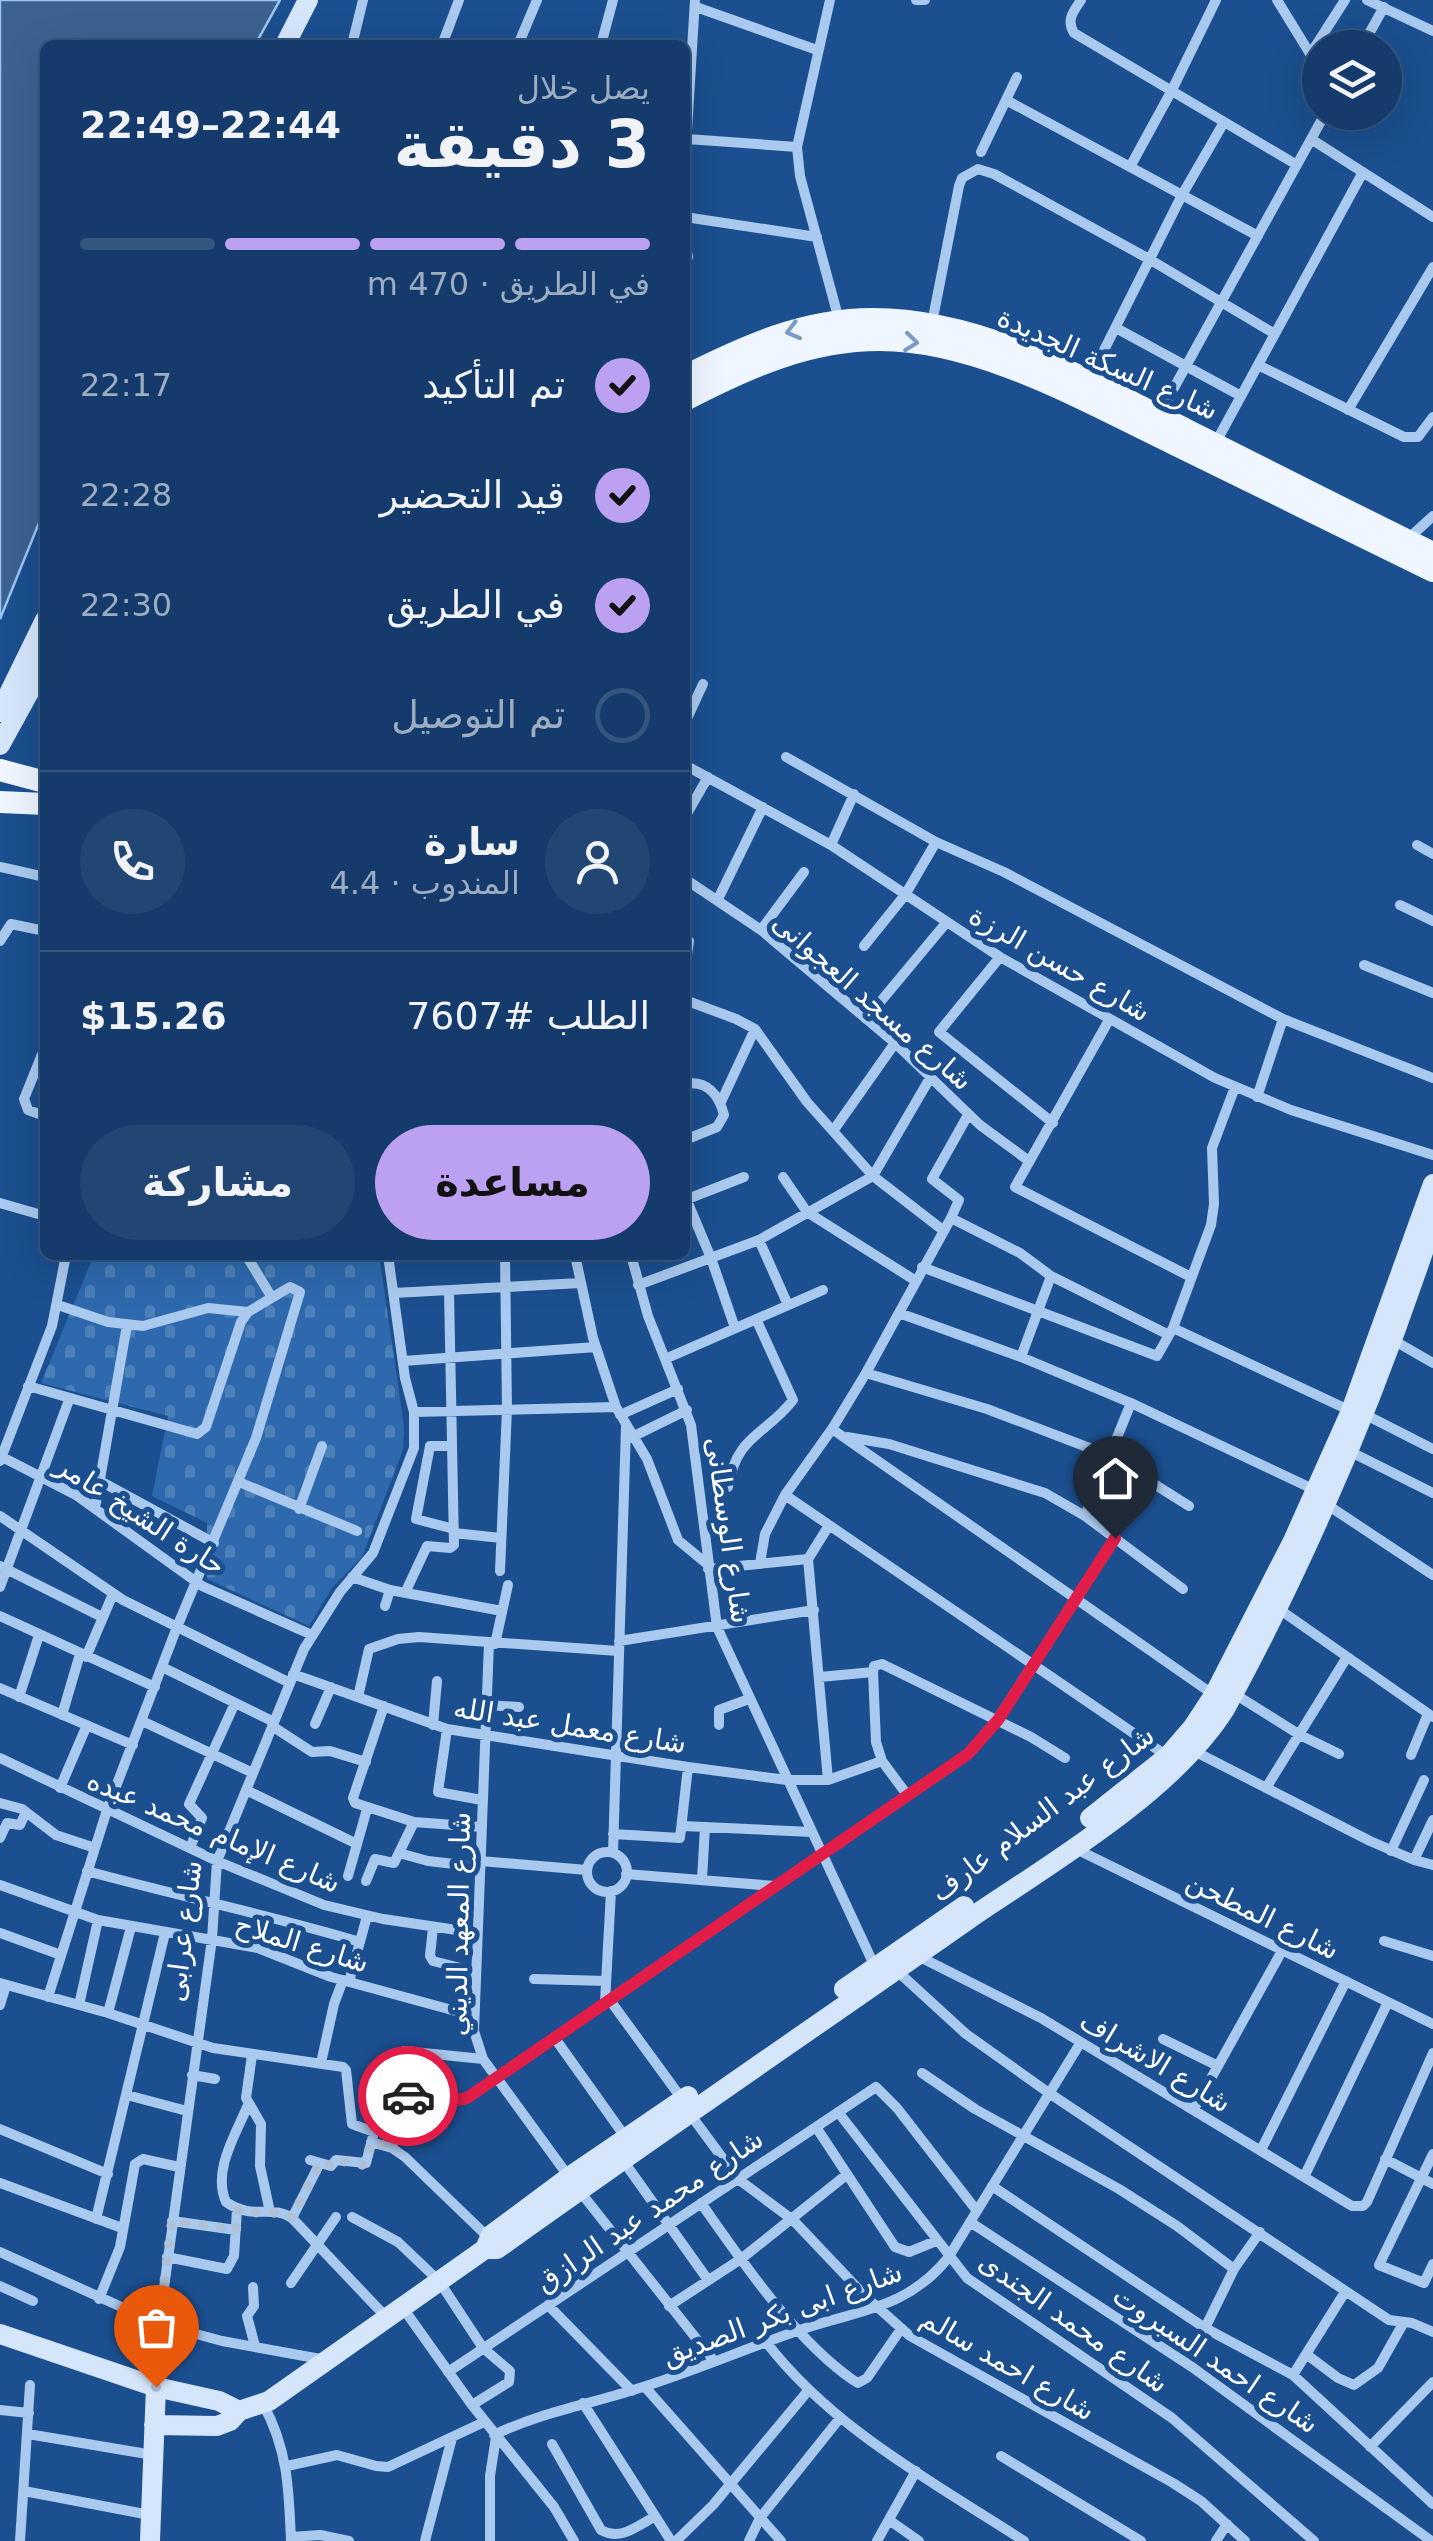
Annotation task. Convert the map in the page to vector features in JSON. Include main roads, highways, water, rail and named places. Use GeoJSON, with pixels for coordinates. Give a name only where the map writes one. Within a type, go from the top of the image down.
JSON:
{"type":"FeatureCollection","features":[{"type":"Feature","properties":{"kind":"main road","name":"شارع السكة الجديدة"},"geometry":{"type":"LineString","coordinates":[[690,374],[759,341],[839,321],[932,324],[990,342],[1433,571]]}},
{"type":"Feature","properties":{"kind":"main road","name":"شارع السكة الجديدة"},"geometry":{"type":"LineString","coordinates":[[690,398],[750,368],[833,343],[881,340],[959,351],[1159,416],[1433,553]]}},
{"type":"Feature","properties":{"kind":"main road"},"geometry":{"type":"LineString","coordinates":[[0,770],[40,781]]}},
{"type":"Feature","properties":{"kind":"main road"},"geometry":{"type":"LineString","coordinates":[[0,802],[40,804]]}}]}
